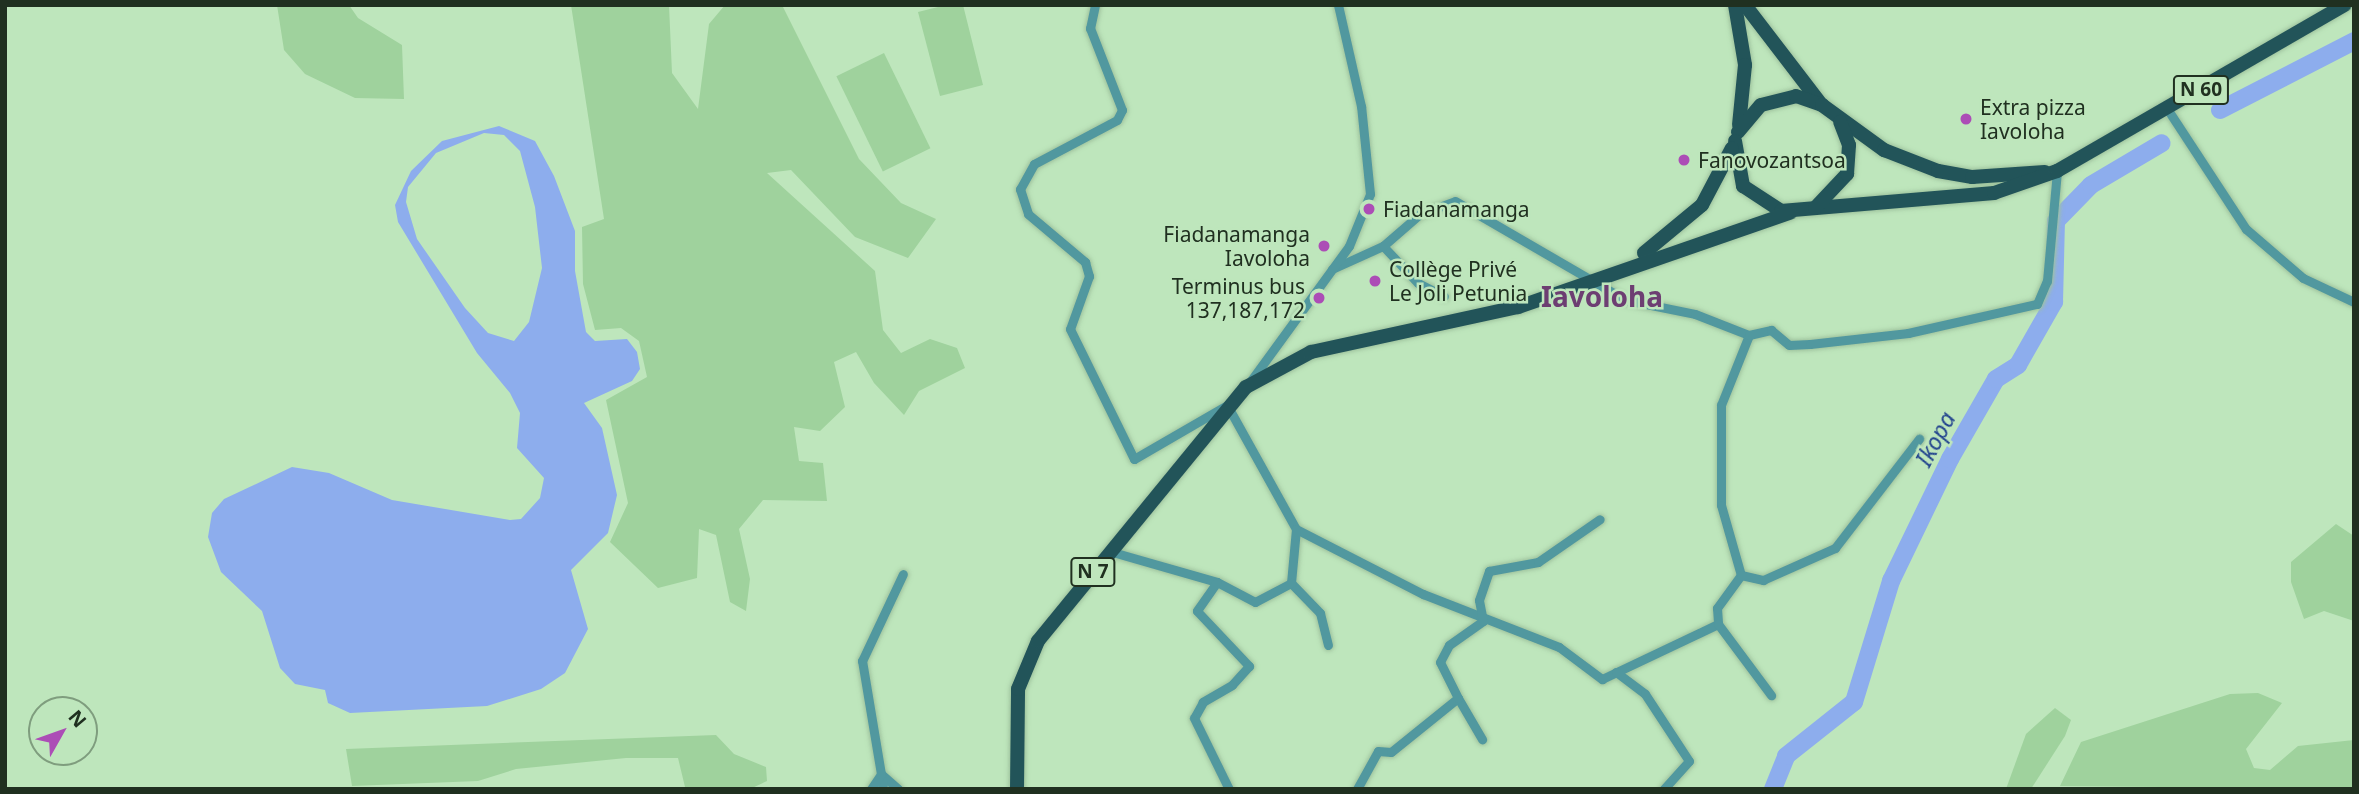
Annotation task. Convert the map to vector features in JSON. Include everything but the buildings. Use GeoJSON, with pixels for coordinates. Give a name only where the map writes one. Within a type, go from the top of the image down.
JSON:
{"type":"FeatureCollection","features":[{"type":"Feature","properties":{"kind":"main road"},"geometry":{"type":"LineString","coordinates":[[1735,5],[1745,65],[1735,169],[1749,193],[1797,212],[1994,193],[2057,171]]}},
{"type":"Feature","properties":{"kind":"main road"},"geometry":{"type":"LineString","coordinates":[[1745,5],[1822,105],[1884,150],[1938,170],[1972,177],[2057,171]]}},
{"type":"Feature","properties":{"kind":"main road","name":"N 60"},"geometry":{"type":"LineString","coordinates":[[2057,171],[2168,110],[2344,5]]}},
{"type":"Feature","properties":{"kind":"main road"},"geometry":{"type":"LineString","coordinates":[[1608,273],[1657,246],[1702,205],[1737,136],[1769,101],[1796,96],[1822,105]]}},
{"type":"Feature","properties":{"kind":"main road"},"geometry":{"type":"LineString","coordinates":[[1608,273],[1797,212],[1830,198],[1847,174],[1849,145],[1837,118]]}},
{"type":"Feature","properties":{"kind":"main road","name":"N 7"},"geometry":{"type":"LineString","coordinates":[[1017,789],[1016,708],[1024,671],[1043,634],[1227,405],[1246,387],[1294,358],[1334,344],[1518,307],[1608,273]]}},
{"type":"Feature","properties":{"kind":"street"},"geometry":{"type":"LineString","coordinates":[[1095,5],[1090,27],[1122,110],[1117,120],[1034,164],[1025,174],[1022,203],[1045,232],[1085,262],[1089,276],[1070,329],[1134,459],[1227,405],[1296,529],[1292,583],[1320,613],[1328,645]]}},
{"type":"Feature","properties":{"kind":"street"},"geometry":{"type":"LineString","coordinates":[[1246,387],[1349,246],[1370,194],[1361,106],[1338,5]]}},
{"type":"Feature","properties":{"kind":"street"},"geometry":{"type":"LineString","coordinates":[[2168,110],[2246,229],[2303,278],[2354,302]]}},
{"type":"Feature","properties":{"kind":"street"},"geometry":{"type":"LineString","coordinates":[[1332,270],[1383,246],[1420,214],[1455,201],[1626,300],[1695,314],[1749,335],[1770,330],[1790,345],[1908,332],[2037,304],[2047,281],[2057,171]]}},
{"type":"Feature","properties":{"kind":"street"},"geometry":{"type":"LineString","coordinates":[[1383,246],[1418,283],[1444,296]]}},
{"type":"Feature","properties":{"kind":"street"},"geometry":{"type":"LineString","coordinates":[[1741,575],[1721,505],[1721,405],[1749,335]]}},
{"type":"Feature","properties":{"kind":"street"},"geometry":{"type":"LineString","coordinates":[[1741,575],[1763,580],[1835,548],[1919,439]]}},
{"type":"Feature","properties":{"kind":"street"},"geometry":{"type":"LineString","coordinates":[[1483,621],[1479,600],[1489,571],[1538,562],[1600,519]]}},
{"type":"Feature","properties":{"kind":"street"},"geometry":{"type":"LineString","coordinates":[[1296,529],[1483,621],[1559,647],[1602,679],[1718,624]]}},
{"type":"Feature","properties":{"kind":"street"},"geometry":{"type":"LineString","coordinates":[[1109,551],[1217,582],[1255,602],[1292,583]]}},
{"type":"Feature","properties":{"kind":"street"},"geometry":{"type":"LineString","coordinates":[[883,789],[862,661],[903,574]]}},
{"type":"Feature","properties":{"kind":"street"},"geometry":{"type":"LineString","coordinates":[[1741,575],[1722,595],[1718,624],[1771,695]]}},
{"type":"Feature","properties":{"kind":"street"},"geometry":{"type":"LineString","coordinates":[[1217,582],[1197,611],[1249,666],[1232,685],[1203,702],[1194,718],[1229,789]]}},
{"type":"Feature","properties":{"kind":"street"},"geometry":{"type":"LineString","coordinates":[[1482,739],[1440,662],[1449,646],[1483,621]]}},
{"type":"Feature","properties":{"kind":"street"},"geometry":{"type":"LineString","coordinates":[[1616,672],[1645,694],[1689,761],[1664,789]]}},
{"type":"Feature","properties":{"kind":"street"},"geometry":{"type":"LineString","coordinates":[[1357,789],[1378,751],[1391,752],[1458,698]]}},
{"type":"Feature","properties":{"kind":"street"},"geometry":{"type":"LineString","coordinates":[[871,789],[881,774]]}},
{"type":"Feature","properties":{"kind":"street"},"geometry":{"type":"LineString","coordinates":[[881,774],[898,789]]}},
{"type":"Feature","properties":{"kind":"green space"},"geometry":{"type":"Polygon","coordinates":[[[277,5],[349,5],[358,18],[402,45],[404,99],[355,98],[305,74],[284,50],[277,5]]]}},
{"type":"Feature","properties":{"kind":"green space"},"geometry":{"type":"Polygon","coordinates":[[[571,5],[669,5],[672,73],[698,109],[709,24],[725,5],[782,5],[859,159],[901,203],[936,219],[908,258],[855,237],[791,170],[767,173],[875,271],[883,330],[901,353],[930,339],[957,348],[965,368],[919,391],[904,415],[874,383],[856,352],[834,362],[845,407],[820,431],[794,427],[799,461],[823,463],[827,501],[763,500],[739,529],[750,579],[746,611],[730,602],[716,535],[699,529],[697,578],[658,588],[610,542],[628,503],[606,400],[647,377],[639,341],[621,328],[595,330],[583,284],[582,227],[604,219],[571,5]]]}},
{"type":"Feature","properties":{"kind":"green space"},"geometry":{"type":"Polygon","coordinates":[[[946,5],[963,5],[983,85],[940,96],[918,12],[946,5]]]}},
{"type":"Feature","properties":{"kind":"green space"},"geometry":{"type":"Polygon","coordinates":[[[884,53],[930,148],[883,172],[836,76],[884,53]]]}},
{"type":"Feature","properties":{"kind":"green space"},"geometry":{"type":"Polygon","coordinates":[[[2336,524],[2354,536],[2354,621],[2324,611],[2304,619],[2291,582],[2291,562],[2336,524]]]}},
{"type":"Feature","properties":{"kind":"green space"},"geometry":{"type":"Polygon","coordinates":[[[2258,693],[2282,703],[2246,749],[2254,768],[2270,770],[2298,746],[2354,740],[2354,789],[2060,786],[2081,742],[2230,694],[2258,693]]]}},
{"type":"Feature","properties":{"kind":"green space"},"geometry":{"type":"Polygon","coordinates":[[[2055,708],[2071,720],[2065,736],[2031,789],[2006,789],[2026,734],[2055,708]]]}},
{"type":"Feature","properties":{"kind":"green space"},"geometry":{"type":"Polygon","coordinates":[[[716,735],[734,754],[766,767],[767,781],[750,789],[685,787],[678,758],[626,758],[516,769],[478,781],[352,786],[346,749],[716,735]]]}},
{"type":"Feature","properties":{"kind":"water"},"geometry":{"type":"Polygon","coordinates":[[[499,126],[535,141],[554,176],[575,231],[575,271],[586,332],[595,341],[627,339],[637,352],[640,369],[632,381],[584,403],[602,428],[617,495],[608,533],[571,570],[588,629],[565,673],[541,689],[487,706],[350,713],[328,703],[325,690],[295,684],[280,668],[262,611],[221,572],[208,537],[212,513],[224,499],[292,467],[329,473],[392,500],[510,520],[521,519],[540,498],[544,478],[517,448],[520,413],[510,393],[477,353],[398,222],[395,205],[411,171],[442,141],[499,126]],[[484,133],[436,153],[408,187],[406,202],[417,239],[465,308],[488,333],[514,341],[529,322],[542,268],[535,207],[520,151],[504,135],[484,133]]]}},
{"type":"Feature","properties":{"kind":"waterway","name":"Ikopa"},"geometry":{"type":"LineString","coordinates":[[2220,110],[2354,41]]}},
{"type":"Feature","properties":{"kind":"waterway","name":"Ikopa"},"geometry":{"type":"LineString","coordinates":[[1773,789],[1786,756],[1854,702],[1891,581],[1950,459],[1996,379],[2018,365],[2054,302],[2056,221],[2091,185],[2162,143]]}},
{"type":"Feature","properties":{"kind":"place","name":"Extra pizza Iavoloha"},"geometry":{"type":"Point","coordinates":[1966,119]}},
{"type":"Feature","properties":{"kind":"place","name":"Fanovozantsoa"},"geometry":{"type":"Point","coordinates":[1684,160]}},
{"type":"Feature","properties":{"kind":"place","name":"Fiadanamanga"},"geometry":{"type":"Point","coordinates":[1369,209]}},
{"type":"Feature","properties":{"kind":"place","name":"Fiadanamanga Iavoloha"},"geometry":{"type":"Point","coordinates":[1324,246]}},
{"type":"Feature","properties":{"kind":"place","name":"Collège Privé Le Joli Petunia"},"geometry":{"type":"Point","coordinates":[1375,281]}},
{"type":"Feature","properties":{"kind":"place","name":"Terminus bus 137,187,172"},"geometry":{"type":"Point","coordinates":[1319,298]}},
{"type":"Feature","properties":{"kind":"district","name":"Iavoloha"},"geometry":{"type":"Point","coordinates":[1602,296]}}]}
